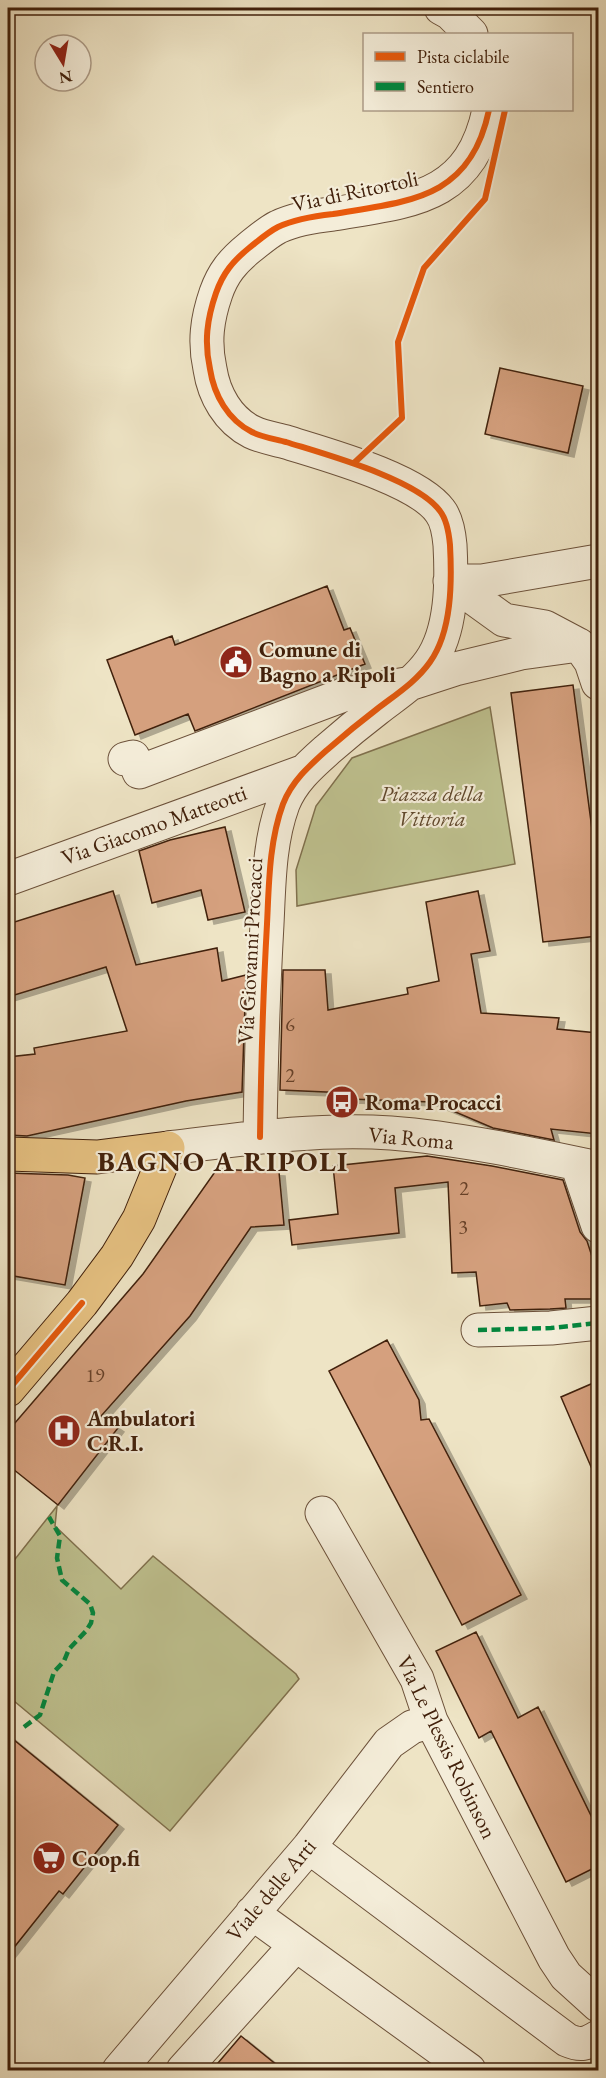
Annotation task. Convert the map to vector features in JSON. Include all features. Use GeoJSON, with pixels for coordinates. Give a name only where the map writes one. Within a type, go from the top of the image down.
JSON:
{"type":"FeatureCollection","features":[{"type":"Feature","properties":{"kind":"main road","name":"Via Roma"},"geometry":{"type":"LineString","coordinates":[[8,1154],[97,1157],[168,1148]]}},
{"type":"Feature","properties":{"kind":"main road"},"geometry":{"type":"LineString","coordinates":[[8,1390],[82,1303],[117,1256],[139,1219],[168,1148]]}},
{"type":"Feature","properties":{"kind":"street"},"geometry":{"type":"LineString","coordinates":[[441,8],[450,13],[470,33]]}},
{"type":"Feature","properties":{"kind":"street","name":"Via di Ritortoli"},"geometry":{"type":"LineString","coordinates":[[450,581],[450,543],[447,526],[441,512],[429,500],[402,484],[354,463],[252,432],[237,422],[224,407],[216,392],[206,351],[206,331],[209,312],[223,275],[235,260],[257,242],[276,228],[304,218],[398,204],[426,195],[450,180],[468,162],[478,146],[489,111]]}},
{"type":"Feature","properties":{"kind":"street"},"geometry":{"type":"LineString","coordinates":[[450,581],[482,581],[598,561]]}},
{"type":"Feature","properties":{"kind":"street"},"geometry":{"type":"LineString","coordinates":[[450,581],[504,620],[545,627],[579,645],[591,662],[598,683]]}},
{"type":"Feature","properties":{"kind":"street"},"geometry":{"type":"LineString","coordinates":[[302,772],[354,727],[412,682],[429,664],[443,635],[450,581]]}},
{"type":"Feature","properties":{"kind":"street"},"geometry":{"type":"LineString","coordinates":[[124,759],[133,757],[139,772],[346,694],[412,682],[521,653],[579,645]]}},
{"type":"Feature","properties":{"kind":"street","name":"Via Giacomo Matteotti"},"geometry":{"type":"LineString","coordinates":[[8,879],[302,772]]}},
{"type":"Feature","properties":{"kind":"street","name":"Via Giovanni Procacci"},"geometry":{"type":"LineString","coordinates":[[260,1137],[265,944],[270,867],[284,802],[302,772]]}},
{"type":"Feature","properties":{"kind":"street","name":"Via Roma"},"geometry":{"type":"LineString","coordinates":[[168,1148],[260,1137],[320,1133],[389,1133],[440,1138],[588,1166]]}},
{"type":"Feature","properties":{"kind":"street"},"geometry":{"type":"LineString","coordinates":[[588,1166],[598,1226]]}},
{"type":"Feature","properties":{"kind":"street"},"geometry":{"type":"LineString","coordinates":[[478,1330],[551,1328],[598,1323]]}},
{"type":"Feature","properties":{"kind":"street","name":"Via Le Plessis Robinson"},"geometry":{"type":"LineString","coordinates":[[322,1513],[417,1679],[430,1721],[554,1958],[566,1976],[598,2005]]}},
{"type":"Feature","properties":{"kind":"street","name":"Viale delle Arti"},"geometry":{"type":"LineString","coordinates":[[119,2070],[309,1847],[389,1743],[412,1727],[430,1721]]}},
{"type":"Feature","properties":{"kind":"street"},"geometry":{"type":"LineString","coordinates":[[309,1847],[567,2040],[577,2044],[586,2044],[598,2037]]}},
{"type":"Feature","properties":{"kind":"street"},"geometry":{"type":"LineString","coordinates":[[252,1913],[469,2070]]}},
{"type":"Feature","properties":{"kind":"street"},"geometry":{"type":"LineString","coordinates":[[183,2070],[295,1946]]}},
{"type":"Feature","properties":{"kind":"green space","name":"Piazza della Vittoria"},"geometry":{"type":"Polygon","coordinates":[[[490,707],[515,864],[297,906],[296,870],[316,806],[352,758],[490,707]]]}},
{"type":"Feature","properties":{"kind":"green space"},"geometry":{"type":"Polygon","coordinates":[[[57,1506],[55,1526],[121,1589],[153,1556],[296,1674],[299,1679],[170,1831],[8,1696],[8,1568],[57,1506]]]}},
{"type":"Feature","properties":{"kind":"building"},"geometry":{"type":"Polygon","coordinates":[[[500,368],[583,386],[568,453],[485,434],[500,368]]]}},
{"type":"Feature","properties":{"kind":"building","name":"Comune di Bagno a Ripoli"},"geometry":{"type":"Polygon","coordinates":[[[327,586],[344,630],[350,628],[365,664],[195,731],[188,714],[135,735],[107,660],[172,636],[175,645],[327,586]]]}},
{"type":"Feature","properties":{"kind":"building"},"geometry":{"type":"Polygon","coordinates":[[[573,685],[598,875],[598,936],[543,942],[511,693],[573,685]]]}},
{"type":"Feature","properties":{"kind":"building"},"geometry":{"type":"Polygon","coordinates":[[[225,827],[245,912],[208,920],[201,890],[152,903],[139,851],[170,840],[225,827]]]}},
{"type":"Feature","properties":{"kind":"building"},"geometry":{"type":"Polygon","coordinates":[[[113,891],[136,965],[217,948],[222,981],[246,975],[242,1092],[186,1101],[27,1136],[8,1135],[8,1057],[35,1054],[34,1048],[127,1031],[106,967],[8,997],[8,924],[113,891]]]}},
{"type":"Feature","properties":{"kind":"building"},"geometry":{"type":"Polygon","coordinates":[[[478,891],[490,951],[471,954],[481,1013],[559,1018],[557,1029],[598,1033],[598,1134],[551,1129],[554,1140],[493,1128],[432,1102],[349,1099],[349,1093],[280,1090],[283,970],[325,970],[328,1010],[408,994],[407,988],[439,981],[426,902],[478,891]]]}},
{"type":"Feature","properties":{"kind":"building"},"geometry":{"type":"Polygon","coordinates":[[[427,1156],[563,1180],[580,1232],[587,1241],[598,1275],[598,1299],[565,1299],[566,1308],[550,1309],[510,1310],[507,1303],[480,1306],[476,1272],[452,1273],[448,1182],[395,1188],[399,1233],[292,1245],[289,1220],[338,1214],[333,1166],[427,1156]]]}},
{"type":"Feature","properties":{"kind":"building"},"geometry":{"type":"Polygon","coordinates":[[[217,1169],[279,1172],[284,1225],[251,1227],[190,1316],[101,1416],[118,1428],[58,1505],[8,1465],[8,1431],[143,1274],[217,1169]]]}},
{"type":"Feature","properties":{"kind":"building"},"geometry":{"type":"Polygon","coordinates":[[[8,1173],[68,1175],[85,1178],[65,1285],[8,1275],[8,1173]]]}},
{"type":"Feature","properties":{"kind":"building"},"geometry":{"type":"Polygon","coordinates":[[[387,1340],[419,1400],[421,1420],[429,1419],[521,1595],[462,1625],[329,1371],[387,1340]]]}},
{"type":"Feature","properties":{"kind":"building"},"geometry":{"type":"Polygon","coordinates":[[[598,1381],[598,1483],[561,1397],[598,1381]]]}},
{"type":"Feature","properties":{"kind":"building"},"geometry":{"type":"Polygon","coordinates":[[[476,1632],[518,1718],[538,1707],[598,1830],[598,1866],[566,1882],[491,1731],[479,1738],[436,1651],[476,1632]]]}},
{"type":"Feature","properties":{"kind":"building","name":"Coop.fi"},"geometry":{"type":"Polygon","coordinates":[[[8,1735],[118,1825],[63,1894],[59,1891],[8,1955],[8,1735]]]}},
{"type":"Feature","properties":{"kind":"building"},"geometry":{"type":"Polygon","coordinates":[[[241,2036],[283,2070],[212,2070],[241,2036]]]}},
{"type":"Feature","properties":{"kind":"marked path"},"geometry":{"type":"LineString","coordinates":[[478,1330],[551,1328],[598,1323]]}},
{"type":"Feature","properties":{"kind":"marked path"},"geometry":{"type":"LineString","coordinates":[[24,1727],[40,1715],[54,1672],[64,1661],[69,1649],[86,1631],[93,1613],[90,1604],[62,1580],[57,1558],[60,1536],[49,1517]]}},
{"type":"Feature","properties":{"kind":"cycle path"},"geometry":{"type":"LineString","coordinates":[[260,1137],[269,878],[278,818],[287,796],[302,774],[352,729],[412,682],[430,662],[443,636],[447,621],[451,575],[450,545],[446,523],[440,511],[412,488],[369,469],[256,434],[236,421],[224,406],[212,379],[207,340],[210,312],[222,279],[229,268],[243,253],[274,229],[305,218],[411,199],[432,191],[451,179],[467,162],[480,140],[489,111]]}},
{"type":"Feature","properties":{"kind":"cycle path"},"geometry":{"type":"LineString","coordinates":[[354,463],[402,418],[398,342],[424,268],[485,199],[505,111]]}},
{"type":"Feature","properties":{"kind":"cycle path"},"geometry":{"type":"LineString","coordinates":[[8,1390],[82,1303]]}},
{"type":"Feature","properties":{"kind":"place","name":"Comune di Bagno a Ripoli"},"geometry":{"type":"Point","coordinates":[236,662]}},
{"type":"Feature","properties":{"kind":"place","name":"Roma Procacci"},"geometry":{"type":"Point","coordinates":[342,1102]}},
{"type":"Feature","properties":{"kind":"place","name":"Ambulatori C.R.I."},"geometry":{"type":"Point","coordinates":[64,1431]}},
{"type":"Feature","properties":{"kind":"place","name":"Coop.fi"},"geometry":{"type":"Point","coordinates":[49,1858]}},
{"type":"Feature","properties":{"kind":"district","name":"BAGNO A RIPOLI"},"geometry":{"type":"Point","coordinates":[223,1161]}}]}
